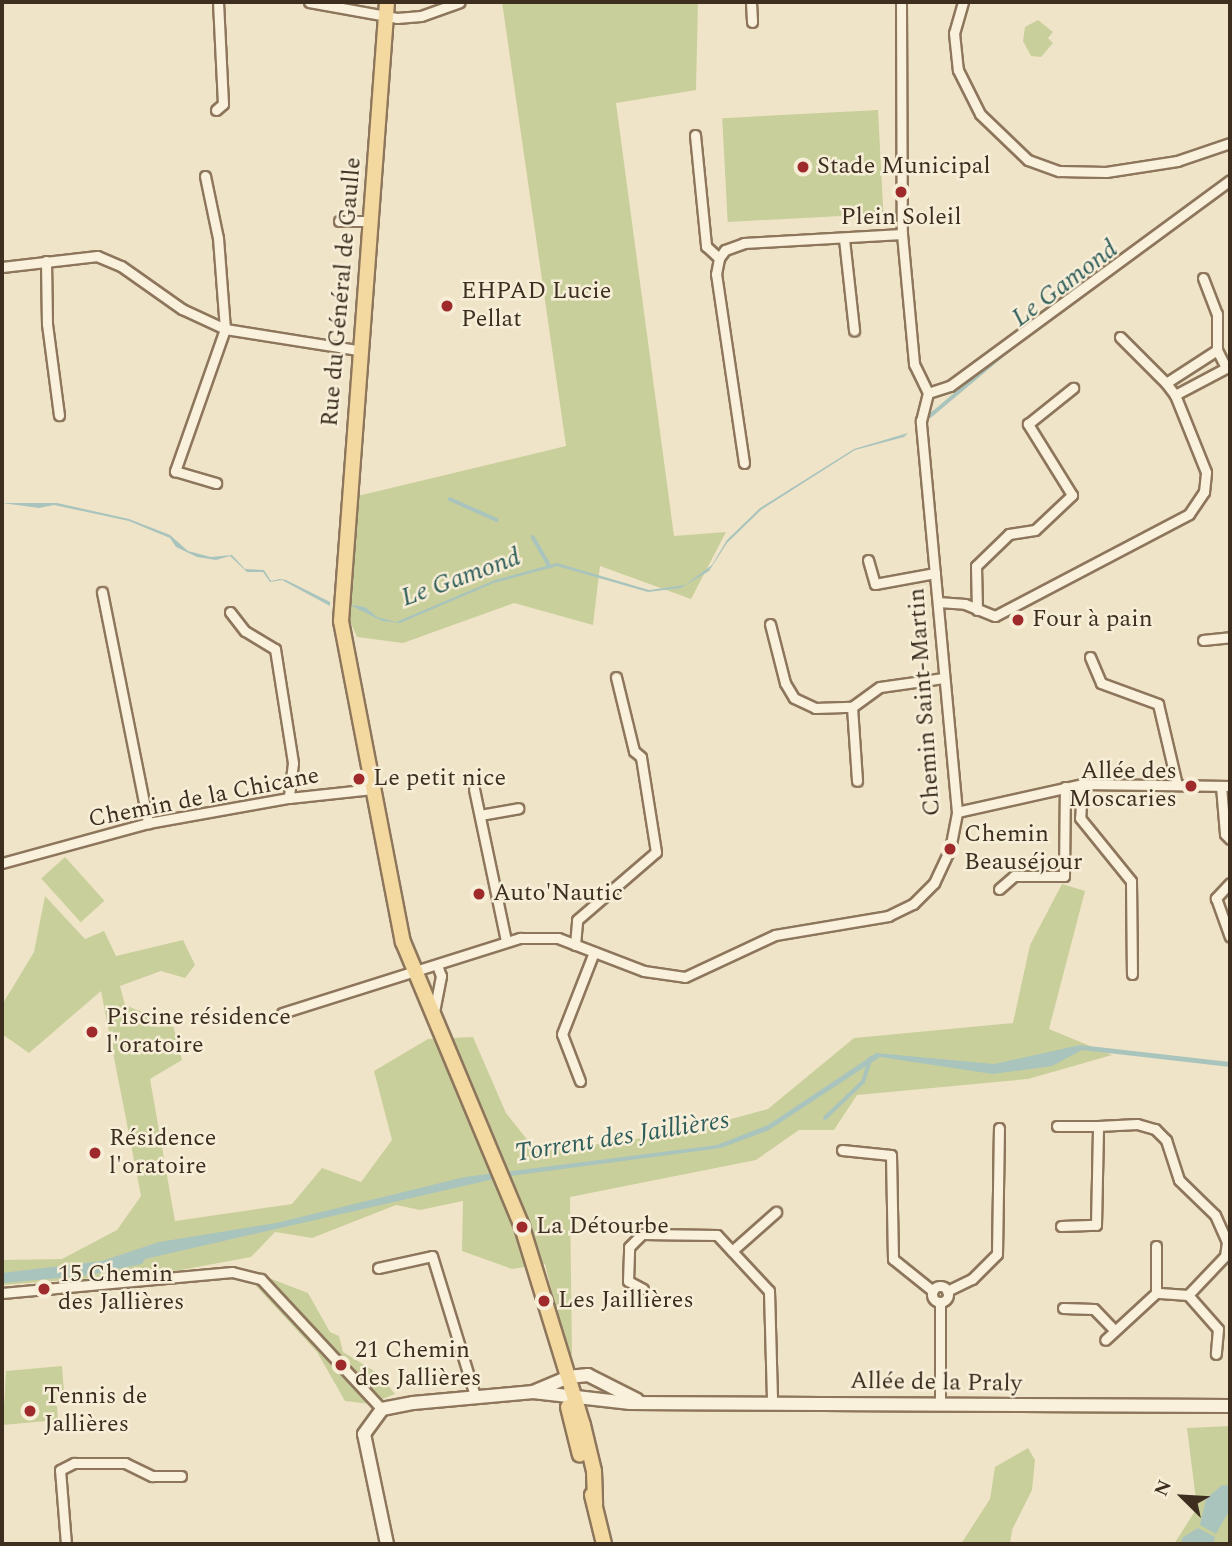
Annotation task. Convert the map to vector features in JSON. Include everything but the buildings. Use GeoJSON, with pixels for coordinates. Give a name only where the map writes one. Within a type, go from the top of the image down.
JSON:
{"type":"FeatureCollection","features":[{"type":"Feature","properties":{"kind":"main road","name":"Rue du Général de Gaulle"},"geometry":{"type":"LineString","coordinates":[[387,2],[358,351],[341,621],[403,942],[502,1176],[554,1340],[604,1544]]}},
{"type":"Feature","properties":{"kind":"street"},"geometry":{"type":"LineString","coordinates":[[216,110],[223,104],[218,2]]}},
{"type":"Feature","properties":{"kind":"street"},"geometry":{"type":"LineString","coordinates":[[309,2],[387,17],[421,16],[460,2]]}},
{"type":"Feature","properties":{"kind":"street"},"geometry":{"type":"LineString","coordinates":[[751,2],[752,22]]}},
{"type":"Feature","properties":{"kind":"street"},"geometry":{"type":"LineString","coordinates":[[901,2],[902,234],[914,364],[928,393],[950,386],[1039,316],[1230,180]]}},
{"type":"Feature","properties":{"kind":"street"},"geometry":{"type":"LineString","coordinates":[[963,2],[954,33],[958,70],[981,114],[1028,160],[1059,171],[1106,172],[1177,161],[1230,143]]}},
{"type":"Feature","properties":{"kind":"street"},"geometry":{"type":"LineString","coordinates":[[695,135],[706,246],[719,258]]}},
{"type":"Feature","properties":{"kind":"street"},"geometry":{"type":"LineString","coordinates":[[205,176],[218,238],[225,328],[175,471],[216,484]]}},
{"type":"Feature","properties":{"kind":"street"},"geometry":{"type":"LineString","coordinates":[[339,220],[370,221]]}},
{"type":"Feature","properties":{"kind":"street"},"geometry":{"type":"LineString","coordinates":[[744,463],[716,274],[719,258],[725,250],[744,243],[902,234]]}},
{"type":"Feature","properties":{"kind":"street"},"geometry":{"type":"LineString","coordinates":[[844,239],[855,330]]}},
{"type":"Feature","properties":{"kind":"street"},"geometry":{"type":"LineString","coordinates":[[2,267],[81,256],[109,261],[182,309],[225,328],[358,351]]}},
{"type":"Feature","properties":{"kind":"street"},"geometry":{"type":"LineString","coordinates":[[46,261],[47,324],[60,415]]}},
{"type":"Feature","properties":{"kind":"street"},"geometry":{"type":"LineString","coordinates":[[1175,395],[1226,368],[1217,350],[1217,314],[1203,278]]}},
{"type":"Feature","properties":{"kind":"street"},"geometry":{"type":"LineString","coordinates":[[938,602],[995,616],[1189,514],[1204,492],[1206,472],[1175,395],[1120,337]]}},
{"type":"Feature","properties":{"kind":"street"},"geometry":{"type":"LineString","coordinates":[[1166,383],[1217,350]]}},
{"type":"Feature","properties":{"kind":"street"},"geometry":{"type":"LineString","coordinates":[[977,610],[976,566],[1009,534],[1035,530],[1072,495],[1028,424],[1073,388]]}},
{"type":"Feature","properties":{"kind":"street","name":"Chemin Saint-Martin"},"geometry":{"type":"LineString","coordinates":[[282,1013],[506,941],[543,936],[667,977],[685,977],[775,935],[888,916],[913,904],[934,883],[950,849],[957,812],[921,421],[928,393]]}},
{"type":"Feature","properties":{"kind":"street"},"geometry":{"type":"LineString","coordinates":[[868,560],[875,584],[935,573]]}},
{"type":"Feature","properties":{"kind":"street"},"geometry":{"type":"LineString","coordinates":[[102,592],[148,823]]}},
{"type":"Feature","properties":{"kind":"street"},"geometry":{"type":"LineString","coordinates":[[230,612],[245,631],[275,649],[293,763],[289,798]]}},
{"type":"Feature","properties":{"kind":"street"},"geometry":{"type":"LineString","coordinates":[[770,624],[774,652],[794,698],[815,708],[852,707],[880,687],[943,678]]}},
{"type":"Feature","properties":{"kind":"street"},"geometry":{"type":"LineString","coordinates":[[1203,640],[1230,637]]}},
{"type":"Feature","properties":{"kind":"street"},"geometry":{"type":"LineString","coordinates":[[1090,657],[1101,683],[1158,704],[1177,785]]}},
{"type":"Feature","properties":{"kind":"street"},"geometry":{"type":"LineString","coordinates":[[575,945],[577,920],[656,852],[641,757],[634,751],[616,677]]}},
{"type":"Feature","properties":{"kind":"street"},"geometry":{"type":"LineString","coordinates":[[852,707],[857,781]]}},
{"type":"Feature","properties":{"kind":"street"},"geometry":{"type":"LineString","coordinates":[[1082,784],[1080,818],[1131,881],[1132,974]]}},
{"type":"Feature","properties":{"kind":"street"},"geometry":{"type":"LineString","coordinates":[[957,812],[1082,784],[1226,786],[1225,834],[1230,839]]}},
{"type":"Feature","properties":{"kind":"street"},"geometry":{"type":"LineString","coordinates":[[999,889],[1014,876],[1063,876],[1065,787]]}},
{"type":"Feature","properties":{"kind":"street","name":"Chemin de la Chicane"},"geometry":{"type":"LineString","coordinates":[[2,863],[148,823],[289,798],[373,789]]}},
{"type":"Feature","properties":{"kind":"street"},"geometry":{"type":"LineString","coordinates":[[474,789],[506,941]]}},
{"type":"Feature","properties":{"kind":"street"},"geometry":{"type":"LineString","coordinates":[[480,815],[518,808]]}},
{"type":"Feature","properties":{"kind":"street"},"geometry":{"type":"LineString","coordinates":[[1230,883],[1216,898],[1230,937]]}},
{"type":"Feature","properties":{"kind":"street"},"geometry":{"type":"LineString","coordinates":[[580,1082],[562,1034],[594,952]]}},
{"type":"Feature","properties":{"kind":"street"},"geometry":{"type":"LineString","coordinates":[[433,1017],[441,976],[437,965]]}},
{"type":"Feature","properties":{"kind":"street"},"geometry":{"type":"LineString","coordinates":[[1057,1126],[1137,1124],[1155,1129],[1166,1140],[1179,1181],[1215,1215],[1228,1242],[1225,1256],[1188,1295]]}},
{"type":"Feature","properties":{"kind":"street"},"geometry":{"type":"LineString","coordinates":[[1061,1226],[1096,1225],[1098,1126]]}},
{"type":"Feature","properties":{"kind":"street"},"geometry":{"type":"LineString","coordinates":[[933,1291],[938,1287],[947,1291],[972,1279],[997,1254],[999,1128]]}},
{"type":"Feature","properties":{"kind":"street"},"geometry":{"type":"LineString","coordinates":[[842,1150],[891,1155],[892,1259],[933,1291]]}},
{"type":"Feature","properties":{"kind":"street"},"geometry":{"type":"LineString","coordinates":[[732,1251],[776,1212]]}},
{"type":"Feature","properties":{"kind":"street"},"geometry":{"type":"LineString","coordinates":[[643,1289],[628,1281],[629,1247],[642,1234],[717,1235],[769,1291],[772,1401]]}},
{"type":"Feature","properties":{"kind":"street"},"geometry":{"type":"LineString","coordinates":[[1156,1246],[1156,1293]]}},
{"type":"Feature","properties":{"kind":"street"},"geometry":{"type":"LineString","coordinates":[[378,1268],[432,1256],[475,1396]]}},
{"type":"Feature","properties":{"kind":"street"},"geometry":{"type":"LineString","coordinates":[[2,1293],[232,1272],[261,1279],[382,1409]]}},
{"type":"Feature","properties":{"kind":"street"},"geometry":{"type":"LineString","coordinates":[[933,1291],[933,1298],[940,1302]]}},
{"type":"Feature","properties":{"kind":"street"},"geometry":{"type":"LineString","coordinates":[[940,1302],[946,1298],[947,1291]]}},
{"type":"Feature","properties":{"kind":"street"},"geometry":{"type":"LineString","coordinates":[[1105,1340],[1156,1293],[1188,1295],[1218,1329],[1216,1354]]}},
{"type":"Feature","properties":{"kind":"street"},"geometry":{"type":"LineString","coordinates":[[940,1302],[940,1403]]}},
{"type":"Feature","properties":{"kind":"street"},"geometry":{"type":"LineString","coordinates":[[1063,1308],[1094,1309],[1114,1330]]}},
{"type":"Feature","properties":{"kind":"street","name":"Allée de la Praly"},"geometry":{"type":"LineString","coordinates":[[567,1387],[587,1375],[641,1401]]}},
{"type":"Feature","properties":{"kind":"street"},"geometry":{"type":"LineString","coordinates":[[601,1398],[606,1389],[603,1383]]}},
{"type":"Feature","properties":{"kind":"street"},"geometry":{"type":"LineString","coordinates":[[387,1544],[364,1434],[382,1409],[567,1387]]}},
{"type":"Feature","properties":{"kind":"street","name":"Allée de la Praly"},"geometry":{"type":"LineString","coordinates":[[567,1387],[601,1398],[641,1401],[1230,1406]]}},
{"type":"Feature","properties":{"kind":"street"},"geometry":{"type":"LineString","coordinates":[[66,1544],[60,1470],[74,1463],[125,1463],[152,1476],[181,1476]]}},
{"type":"Feature","properties":{"kind":"green space"},"geometry":{"type":"Polygon","coordinates":[[[502,2],[698,2],[696,90],[616,103],[674,536],[726,532],[691,599],[600,566],[593,625],[514,603],[403,643],[357,637],[337,591],[345,499],[566,446],[502,2]]]}},
{"type":"Feature","properties":{"kind":"green space"},"geometry":{"type":"Polygon","coordinates":[[[1038,20],[1053,32],[1048,38],[1053,43],[1041,57],[1031,56],[1023,41],[1025,27],[1038,20]]]}},
{"type":"Feature","properties":{"kind":"green space","name":"Stade Municipal"},"geometry":{"type":"Polygon","coordinates":[[[878,110],[883,214],[728,222],[722,118],[878,110]]]}},
{"type":"Feature","properties":{"kind":"green space"},"geometry":{"type":"Polygon","coordinates":[[[65,857],[104,901],[81,922],[41,878],[65,857]]]}},
{"type":"Feature","properties":{"kind":"green space"},"geometry":{"type":"Polygon","coordinates":[[[1062,884],[1085,891],[1049,1029],[1112,1055],[1028,1079],[857,1095],[834,1130],[799,1130],[756,1160],[570,1197],[572,1354],[567,1354],[545,1264],[512,1269],[462,1251],[463,1201],[420,1210],[396,1205],[312,1238],[275,1232],[251,1257],[170,1272],[2,1285],[2,1260],[62,1259],[117,1230],[141,1196],[101,991],[29,1053],[2,1034],[2,1005],[34,952],[45,896],[85,939],[104,931],[116,956],[183,940],[195,965],[185,978],[161,971],[120,986],[125,1005],[173,1025],[182,1060],[150,1079],[175,1221],[292,1204],[322,1168],[361,1182],[392,1140],[374,1071],[428,1039],[473,1037],[506,1113],[537,1152],[680,1133],[768,1109],[854,1038],[1013,1023],[1030,945],[1062,884]]]}},
{"type":"Feature","properties":{"kind":"green space"},"geometry":{"type":"Polygon","coordinates":[[[261,1275],[308,1293],[330,1332],[339,1336],[343,1352],[379,1374],[395,1394],[370,1404],[345,1401],[317,1352],[256,1286],[261,1275]]]}},
{"type":"Feature","properties":{"kind":"green space"},"geometry":{"type":"Polygon","coordinates":[[[62,1366],[64,1392],[56,1393],[58,1420],[3,1425],[6,1371],[62,1366]]]}},
{"type":"Feature","properties":{"kind":"green space"},"geometry":{"type":"Polygon","coordinates":[[[1230,1426],[1230,1544],[1174,1544],[1197,1508],[1187,1428],[1230,1426]]]}},
{"type":"Feature","properties":{"kind":"green space"},"geometry":{"type":"Polygon","coordinates":[[[1028,1448],[1035,1460],[1032,1490],[1012,1530],[1010,1544],[961,1544],[990,1499],[995,1467],[1028,1448]]]}},
{"type":"Feature","properties":{"kind":"water"},"geometry":{"type":"Polygon","coordinates":[[[908,433],[904,437],[855,450],[761,510],[727,543],[709,571],[681,588],[648,592],[557,566],[494,583],[400,623],[382,621],[350,605],[365,607],[377,617],[396,622],[495,580],[557,563],[649,590],[685,585],[712,565],[727,540],[760,508],[854,449],[908,433]]]}},
{"type":"Feature","properties":{"kind":"water"},"geometry":{"type":"Polygon","coordinates":[[[2,503],[57,503],[129,519],[170,535],[188,551],[211,557],[232,555],[245,569],[264,570],[271,581],[280,579],[286,580],[330,602],[330,606],[282,580],[270,582],[263,572],[247,572],[230,556],[216,560],[197,557],[176,547],[170,538],[129,521],[54,505],[39,508],[2,503]]]}},
{"type":"Feature","properties":{"kind":"water"},"geometry":{"type":"Polygon","coordinates":[[[1080,1045],[1230,1062],[1230,1067],[1082,1050],[1052,1066],[993,1074],[880,1057],[769,1130],[721,1148],[503,1177],[145,1259],[142,1264],[83,1276],[2,1283],[2,1273],[102,1261],[159,1242],[276,1223],[465,1177],[717,1145],[768,1125],[876,1053],[994,1064],[1080,1045]]]}},
{"type":"Feature","properties":{"kind":"water"},"geometry":{"type":"Polygon","coordinates":[[[1222,1485],[1230,1486],[1230,1509],[1216,1534],[1200,1525],[1206,1499],[1222,1485]]]}},
{"type":"Feature","properties":{"kind":"water"},"geometry":{"type":"Polygon","coordinates":[[[1198,1528],[1215,1537],[1213,1544],[1182,1544],[1182,1538],[1198,1528]]]}},
{"type":"Feature","properties":{"kind":"waterway","name":"Le Gamond"},"geometry":{"type":"LineString","coordinates":[[1195,211],[1227,188]]}},
{"type":"Feature","properties":{"kind":"waterway","name":"Le Gamond"},"geometry":{"type":"LineString","coordinates":[[930,416],[1025,336]]}},
{"type":"Feature","properties":{"kind":"waterway"},"geometry":{"type":"LineString","coordinates":[[450,499],[497,520]]}},
{"type":"Feature","properties":{"kind":"waterway"},"geometry":{"type":"LineString","coordinates":[[533,537],[550,566]]}},
{"type":"Feature","properties":{"kind":"waterway"},"geometry":{"type":"LineString","coordinates":[[825,1118],[863,1082],[871,1058]]}},
{"type":"Feature","properties":{"kind":"place","name":"Stade Municipal"},"geometry":{"type":"Point","coordinates":[803,167]}},
{"type":"Feature","properties":{"kind":"place","name":"Plein Soleil"},"geometry":{"type":"Point","coordinates":[901,192]}},
{"type":"Feature","properties":{"kind":"place","name":"EHPAD Lucie Pellat"},"geometry":{"type":"Point","coordinates":[447,306]}},
{"type":"Feature","properties":{"kind":"place","name":"Four à pain"},"geometry":{"type":"Point","coordinates":[1018,620]}},
{"type":"Feature","properties":{"kind":"place","name":"Le petit nice"},"geometry":{"type":"Point","coordinates":[359,779]}},
{"type":"Feature","properties":{"kind":"place","name":"Allée des Moscaries"},"geometry":{"type":"Point","coordinates":[1191,786]}},
{"type":"Feature","properties":{"kind":"place","name":"Chemin Beauséjour"},"geometry":{"type":"Point","coordinates":[950,849]}},
{"type":"Feature","properties":{"kind":"place","name":"Auto'Nautic"},"geometry":{"type":"Point","coordinates":[479,894]}},
{"type":"Feature","properties":{"kind":"place","name":"Piscine résidence l'oratoire"},"geometry":{"type":"Point","coordinates":[92,1032]}},
{"type":"Feature","properties":{"kind":"place","name":"Résidence l'oratoire"},"geometry":{"type":"Point","coordinates":[95,1153]}},
{"type":"Feature","properties":{"kind":"place","name":"La Détourbe"},"geometry":{"type":"Point","coordinates":[522,1227]}},
{"type":"Feature","properties":{"kind":"place","name":"15 Chemin des Jallières"},"geometry":{"type":"Point","coordinates":[44,1289]}},
{"type":"Feature","properties":{"kind":"place","name":"Les Jaillières"},"geometry":{"type":"Point","coordinates":[544,1301]}},
{"type":"Feature","properties":{"kind":"place","name":"21 Chemin des Jallières"},"geometry":{"type":"Point","coordinates":[341,1365]}},
{"type":"Feature","properties":{"kind":"place","name":"Tennis de Jallières"},"geometry":{"type":"Point","coordinates":[30,1411]}},
{"type":"Feature","properties":{"kind":"water label","name":"Torrent des Jaillières"},"geometry":{"type":"Point","coordinates":[622,1137]}}]}
